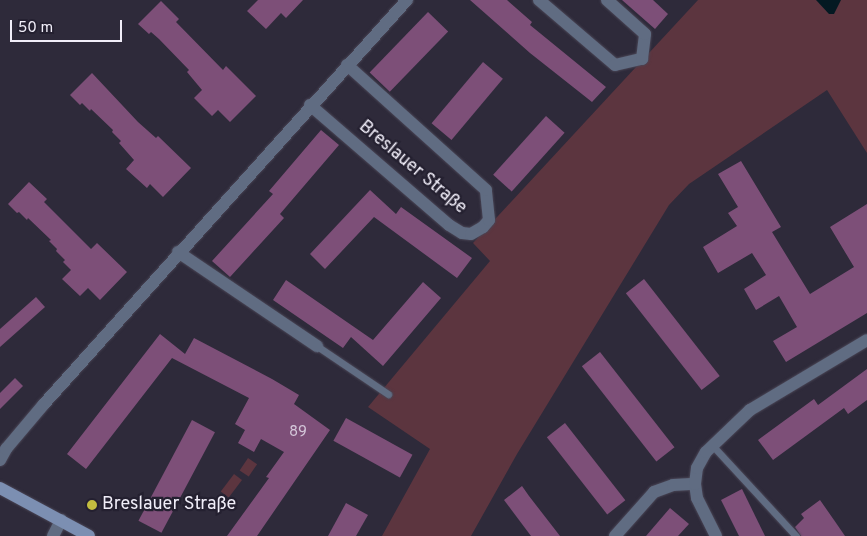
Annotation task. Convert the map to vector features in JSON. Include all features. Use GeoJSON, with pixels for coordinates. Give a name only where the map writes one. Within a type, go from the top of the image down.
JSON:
{"type":"FeatureCollection","features":[{"type":"Feature","properties":{"kind":"main road"},"geometry":{"type":"LineString","coordinates":[[0,488],[90,536]]}},
{"type":"Feature","properties":{"kind":"street"},"geometry":{"type":"LineString","coordinates":[[0,460],[6,449],[44,404],[178,252],[407,0]]}},
{"type":"Feature","properties":{"kind":"street"},"geometry":{"type":"LineString","coordinates":[[540,0],[615,65],[642,59],[644,34],[608,0]]}},
{"type":"Feature","properties":{"kind":"street","name":"Breslauer Straße"},"geometry":{"type":"LineString","coordinates":[[310,105],[449,225],[462,233],[471,234],[483,227],[489,220],[486,190],[347,65]]}},
{"type":"Feature","properties":{"kind":"street"},"geometry":{"type":"LineString","coordinates":[[178,252],[318,346]]}},
{"type":"Feature","properties":{"kind":"street"},"geometry":{"type":"LineString","coordinates":[[716,536],[696,498],[695,484],[697,468],[712,444],[750,410],[867,340]]}},
{"type":"Feature","properties":{"kind":"street"},"geometry":{"type":"LineString","coordinates":[[615,536],[654,492],[673,485],[695,484]]}},
{"type":"Feature","properties":{"kind":"street"},"geometry":{"type":"LineString","coordinates":[[53,536],[60,520]]}},
{"type":"Feature","properties":{"kind":"lane"},"geometry":{"type":"LineString","coordinates":[[318,346],[388,394]]}},
{"type":"Feature","properties":{"kind":"lane"},"geometry":{"type":"LineString","coordinates":[[712,444],[796,536]]}},
{"type":"Feature","properties":{"kind":"shaded area"},"geometry":{"type":"Polygon","coordinates":[[[698,0],[867,0],[867,153],[827,90],[689,184],[669,205],[517,454],[471,536],[382,536],[430,449],[368,407],[490,261],[473,243],[698,0]]]}},
{"type":"Feature","properties":{"kind":"shaded area"},"geometry":{"type":"Polygon","coordinates":[[[248,458],[257,464],[249,477],[240,470],[248,458]]]}},
{"type":"Feature","properties":{"kind":"shaded area"},"geometry":{"type":"Polygon","coordinates":[[[234,474],[242,480],[229,498],[221,492],[234,474]]]}},
{"type":"Feature","properties":{"kind":"water"},"geometry":{"type":"Polygon","coordinates":[[[816,0],[841,0],[834,14],[829,14],[816,0]]]}},
{"type":"Feature","properties":{"kind":"building"},"geometry":{"type":"Polygon","coordinates":[[[258,0],[303,0],[286,18],[281,13],[266,29],[247,11],[258,0]]]}},
{"type":"Feature","properties":{"kind":"building"},"geometry":{"type":"Polygon","coordinates":[[[470,0],[507,0],[532,22],[530,25],[606,87],[592,102],[530,53],[470,0]]]}},
{"type":"Feature","properties":{"kind":"building"},"geometry":{"type":"Polygon","coordinates":[[[622,0],[653,0],[668,14],[655,29],[622,0]]]}},
{"type":"Feature","properties":{"kind":"building"},"geometry":{"type":"Polygon","coordinates":[[[161,1],[179,19],[176,22],[223,70],[226,66],[256,96],[230,122],[218,110],[212,116],[194,98],[202,90],[187,72],[189,70],[159,39],[151,32],[149,34],[138,24],[161,1]]]}},
{"type":"Feature","properties":{"kind":"building"},"geometry":{"type":"Polygon","coordinates":[[[428,12],[448,31],[390,92],[370,72],[428,12]]]}},
{"type":"Feature","properties":{"kind":"building"},"geometry":{"type":"Polygon","coordinates":[[[483,62],[503,79],[451,140],[432,123],[483,62]]]}},
{"type":"Feature","properties":{"kind":"building"},"geometry":{"type":"Polygon","coordinates":[[[92,73],[138,122],[156,138],[158,136],[191,168],[163,197],[150,184],[147,188],[126,169],[134,160],[119,143],[121,141],[112,132],[113,130],[91,109],[90,111],[82,103],[80,105],[70,95],[92,73]]]}},
{"type":"Feature","properties":{"kind":"building"},"geometry":{"type":"Polygon","coordinates":[[[546,116],[565,133],[512,191],[493,175],[546,116]]]}},
{"type":"Feature","properties":{"kind":"building"},"geometry":{"type":"Polygon","coordinates":[[[321,130],[339,145],[280,214],[284,218],[230,277],[212,261],[273,194],[269,191],[321,130]]]}},
{"type":"Feature","properties":{"kind":"building"},"geometry":{"type":"Polygon","coordinates":[[[741,161],[781,227],[772,232],[810,294],[854,267],[830,227],[867,204],[867,313],[786,362],[773,341],[797,327],[779,296],[756,310],[744,289],[766,275],[752,253],[718,273],[703,247],[737,226],[728,213],[738,207],[718,174],[741,161]]]}},
{"type":"Feature","properties":{"kind":"building"},"geometry":{"type":"Polygon","coordinates":[[[29,182],[47,199],[44,202],[91,249],[97,243],[127,272],[100,300],[88,288],[80,296],[62,279],[71,270],[63,262],[65,260],[56,251],[57,249],[49,241],[51,240],[28,218],[27,220],[8,204],[29,182]]]}},
{"type":"Feature","properties":{"kind":"building"},"geometry":{"type":"Polygon","coordinates":[[[370,190],[396,214],[401,207],[472,258],[457,278],[374,217],[325,269],[310,254],[370,190]]]}},
{"type":"Feature","properties":{"kind":"building"},"geometry":{"type":"Polygon","coordinates":[[[644,279],[720,376],[702,390],[626,293],[644,279]]]}},
{"type":"Feature","properties":{"kind":"building"},"geometry":{"type":"Polygon","coordinates":[[[286,280],[373,340],[423,282],[441,298],[383,366],[351,337],[343,348],[273,300],[286,280]]]}},
{"type":"Feature","properties":{"kind":"building"},"geometry":{"type":"Polygon","coordinates":[[[36,297],[45,307],[0,347],[0,329],[36,297]]]}},
{"type":"Feature","properties":{"kind":"building"},"geometry":{"type":"Polygon","coordinates":[[[160,334],[185,354],[194,338],[272,379],[299,395],[294,404],[330,430],[257,536],[227,536],[269,478],[266,477],[284,452],[261,439],[254,452],[238,443],[245,430],[235,424],[249,398],[172,358],[86,469],[67,454],[160,334]]]}},
{"type":"Feature","properties":{"kind":"building"},"geometry":{"type":"Polygon","coordinates":[[[600,352],[674,447],[656,462],[582,366],[600,352]]]}},
{"type":"Feature","properties":{"kind":"building"},"geometry":{"type":"Polygon","coordinates":[[[867,369],[867,400],[848,414],[844,408],[773,460],[758,440],[814,399],[818,405],[867,369]]]}},
{"type":"Feature","properties":{"kind":"building"},"geometry":{"type":"Polygon","coordinates":[[[15,378],[23,386],[0,409],[0,393],[15,378]]]}},
{"type":"Feature","properties":{"kind":"building"},"geometry":{"type":"Polygon","coordinates":[[[346,418],[412,455],[400,478],[333,441],[346,418]]]}},
{"type":"Feature","properties":{"kind":"building"},"geometry":{"type":"Polygon","coordinates":[[[192,420],[215,432],[161,533],[138,521],[192,420]]]}},
{"type":"Feature","properties":{"kind":"building"},"geometry":{"type":"Polygon","coordinates":[[[565,423],[625,500],[607,514],[547,437],[565,423]]]}},
{"type":"Feature","properties":{"kind":"building"},"geometry":{"type":"Polygon","coordinates":[[[522,486],[560,536],[531,536],[504,500],[522,486]]]}},
{"type":"Feature","properties":{"kind":"building"},"geometry":{"type":"Polygon","coordinates":[[[742,489],[765,536],[739,536],[721,500],[742,489]]]}},
{"type":"Feature","properties":{"kind":"building"},"geometry":{"type":"Polygon","coordinates":[[[820,500],[845,536],[801,536],[795,527],[804,518],[801,514],[820,500]]]}},
{"type":"Feature","properties":{"kind":"building"},"geometry":{"type":"Polygon","coordinates":[[[346,503],[368,515],[356,536],[328,536],[346,503]]]}},
{"type":"Feature","properties":{"kind":"building"},"geometry":{"type":"Polygon","coordinates":[[[670,508],[689,524],[678,536],[646,536],[670,508]]]}},
{"type":"Feature","properties":{"kind":"place","name":"Breslauer Straße"},"geometry":{"type":"Point","coordinates":[92,505]}}]}
